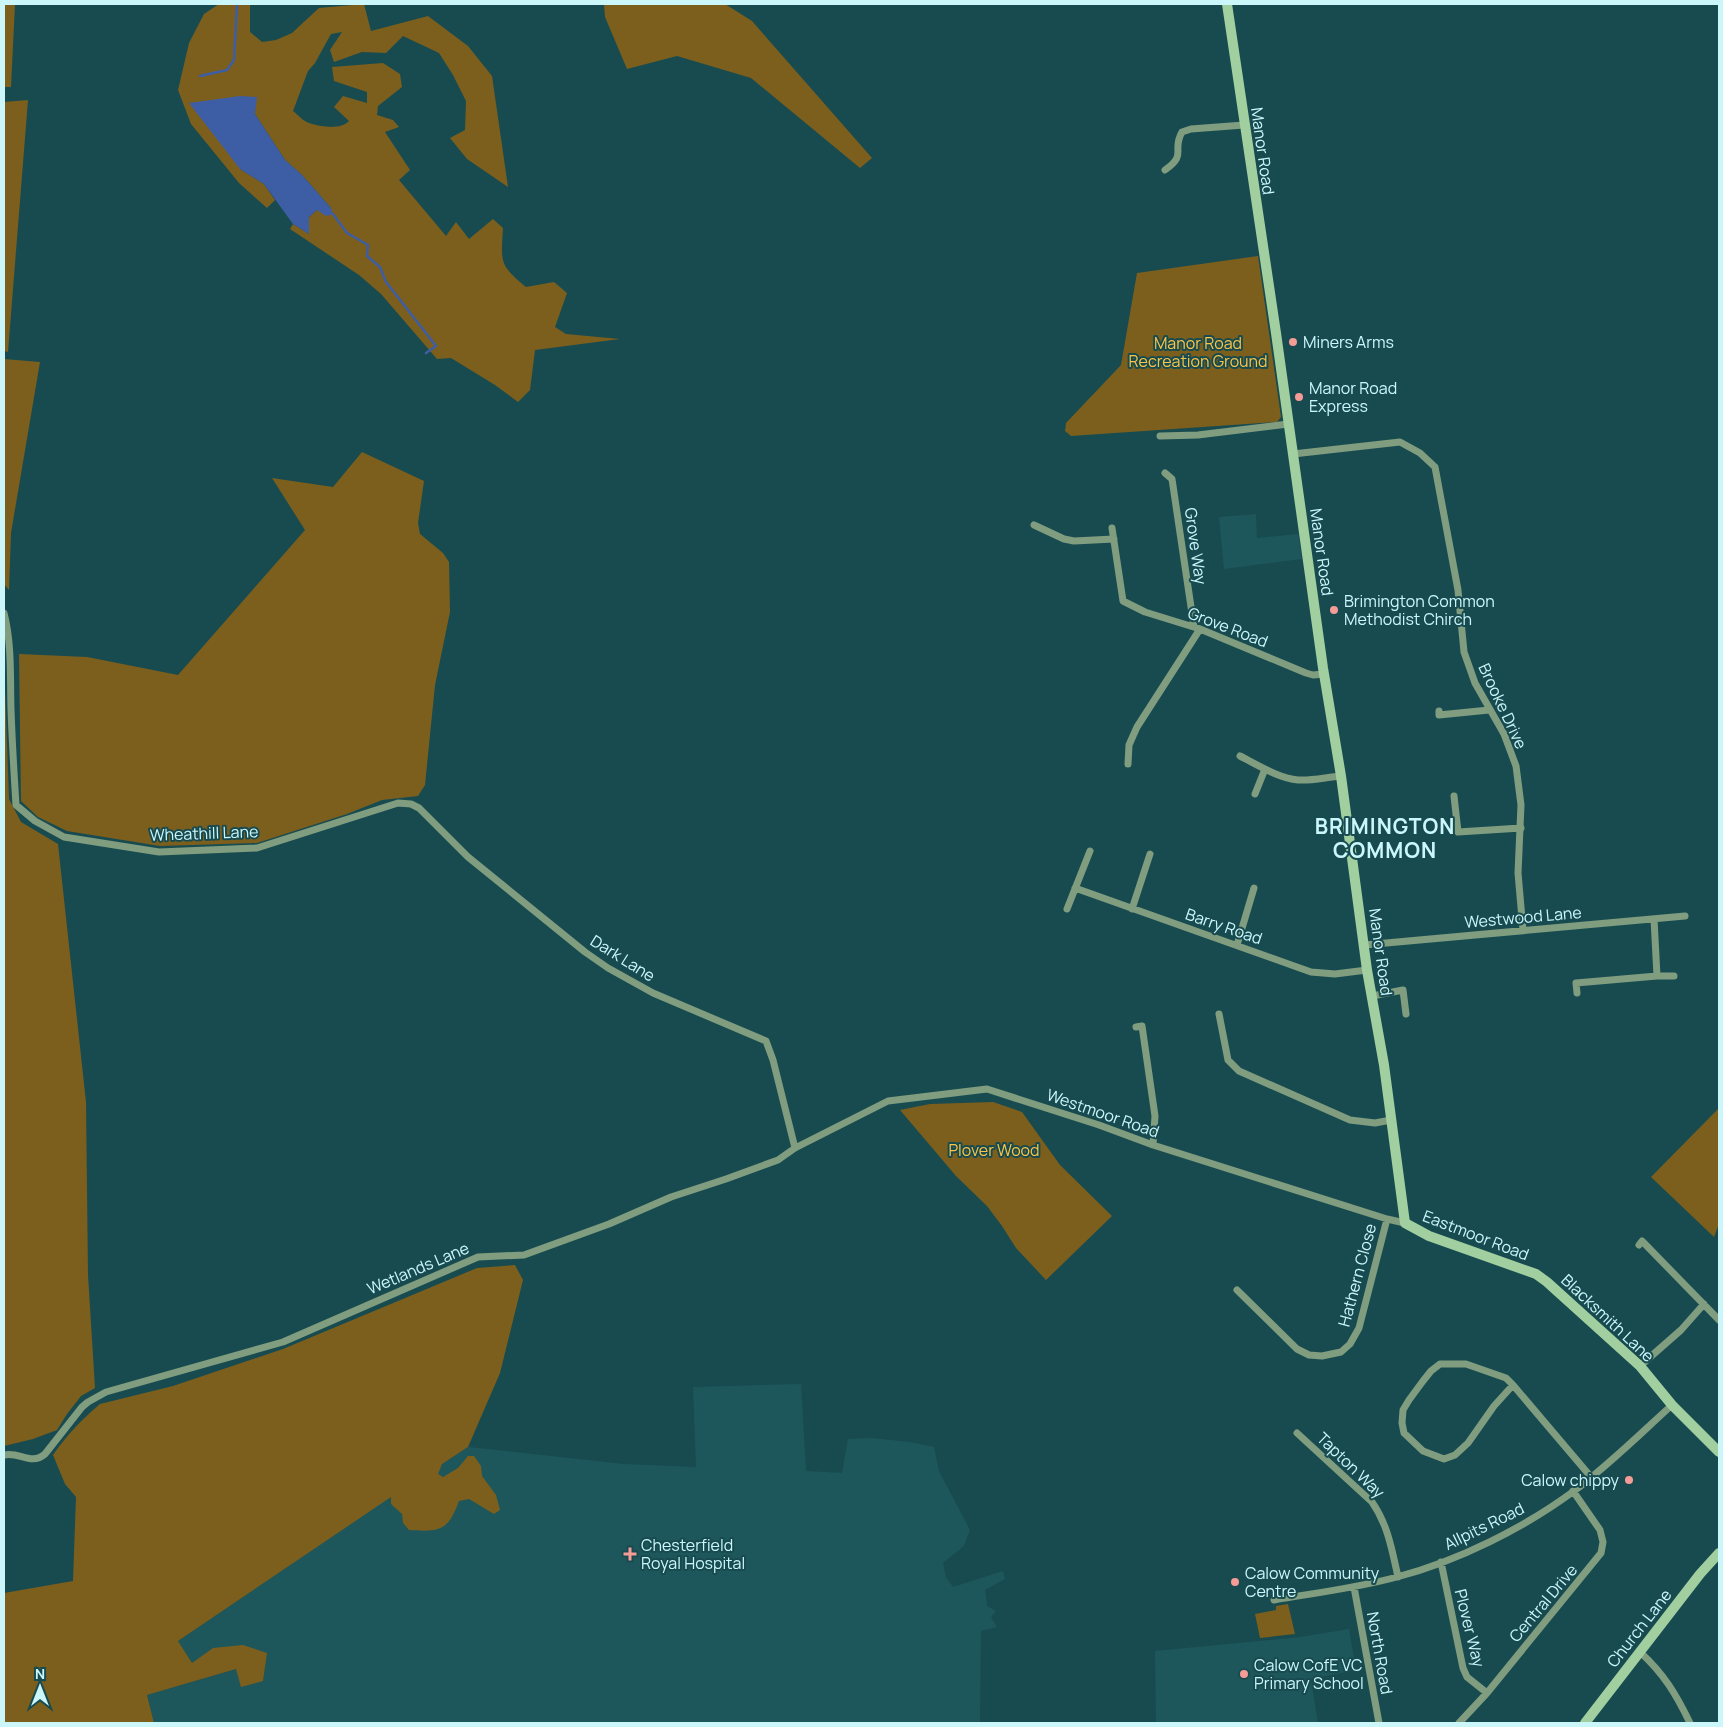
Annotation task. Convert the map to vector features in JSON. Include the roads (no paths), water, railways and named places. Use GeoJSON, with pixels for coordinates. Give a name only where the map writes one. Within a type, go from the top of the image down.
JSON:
{"type":"FeatureCollection","features":[{"type":"Feature","properties":{"kind":"street","name":"Manor Road"},"geometry":{"type":"LineString","coordinates":[[1227,4],[1405,1223]]}},
{"type":"Feature","properties":{"kind":"street"},"geometry":{"type":"LineString","coordinates":[[1164,170],[1174,163],[1178,156],[1177,140],[1182,132],[1191,129],[1244,125]]}},
{"type":"Feature","properties":{"kind":"street"},"geometry":{"type":"LineString","coordinates":[[1160,436],[1198,435],[1288,424]]}},
{"type":"Feature","properties":{"kind":"street","name":"Brooke Drive"},"geometry":{"type":"LineString","coordinates":[[1293,454],[1400,442],[1420,453],[1435,467],[1458,590],[1464,652],[1475,682],[1504,734],[1516,766],[1521,805],[1518,873],[1524,930]]}},
{"type":"Feature","properties":{"kind":"street","name":"Grove Way"},"geometry":{"type":"LineString","coordinates":[[1164,474],[1172,479],[1197,628]]}},
{"type":"Feature","properties":{"kind":"street"},"geometry":{"type":"LineString","coordinates":[[1034,525],[1064,539],[1074,541],[1114,539],[1112,528]]}},
{"type":"Feature","properties":{"kind":"street","name":"Grove Road"},"geometry":{"type":"LineString","coordinates":[[1114,539],[1123,601],[1145,612],[1197,628],[1314,675],[1324,674]]}},
{"type":"Feature","properties":{"kind":"street","name":"Wheathill Lane"},"geometry":{"type":"LineString","coordinates":[[4,613],[8,629],[10,652],[12,746],[16,805],[35,821],[64,837],[159,852],[257,848],[398,803]]}},
{"type":"Feature","properties":{"kind":"street"},"geometry":{"type":"LineString","coordinates":[[1128,764],[1129,745],[1137,727],[1197,628]]}},
{"type":"Feature","properties":{"kind":"street"},"geometry":{"type":"LineString","coordinates":[[1439,710],[1439,715],[1489,710]]}},
{"type":"Feature","properties":{"kind":"street"},"geometry":{"type":"LineString","coordinates":[[1240,756],[1265,769],[1292,779],[1301,780],[1341,776]]}},
{"type":"Feature","properties":{"kind":"street"},"geometry":{"type":"LineString","coordinates":[[1255,794],[1265,769]]}},
{"type":"Feature","properties":{"kind":"street"},"geometry":{"type":"LineString","coordinates":[[1454,796],[1458,832],[1521,828]]}},
{"type":"Feature","properties":{"kind":"street","name":"Dark Lane"},"geometry":{"type":"LineString","coordinates":[[398,803],[411,804],[419,808],[468,857],[585,952],[608,968],[653,993],[766,1041],[795,1148]]}},
{"type":"Feature","properties":{"kind":"street"},"geometry":{"type":"LineString","coordinates":[[1066,909],[1090,851]]}},
{"type":"Feature","properties":{"kind":"street"},"geometry":{"type":"LineString","coordinates":[[1132,909],[1150,854]]}},
{"type":"Feature","properties":{"kind":"street","name":"Barry Road"},"geometry":{"type":"LineString","coordinates":[[1075,888],[1311,972],[1335,974],[1367,970]]}},
{"type":"Feature","properties":{"kind":"street"},"geometry":{"type":"LineString","coordinates":[[1237,945],[1254,888]]}},
{"type":"Feature","properties":{"kind":"street","name":"Westwood Lane"},"geometry":{"type":"LineString","coordinates":[[1364,945],[1685,916]]}},
{"type":"Feature","properties":{"kind":"street"},"geometry":{"type":"LineString","coordinates":[[1654,919],[1656,976]]}},
{"type":"Feature","properties":{"kind":"street"},"geometry":{"type":"LineString","coordinates":[[1577,993],[1576,983],[1674,976]]}},
{"type":"Feature","properties":{"kind":"street"},"geometry":{"type":"LineString","coordinates":[[1372,996],[1403,990],[1406,1014]]}},
{"type":"Feature","properties":{"kind":"street"},"geometry":{"type":"LineString","coordinates":[[1219,1014],[1228,1060],[1239,1071],[1350,1120],[1375,1123],[1391,1120]]}},
{"type":"Feature","properties":{"kind":"street"},"geometry":{"type":"LineString","coordinates":[[1136,1027],[1142,1026],[1154,1107],[1153,1144]]}},
{"type":"Feature","properties":{"kind":"street","name":"Westmoor Road"},"geometry":{"type":"LineString","coordinates":[[795,1148],[888,1102],[988,1089],[1153,1144],[1387,1219],[1405,1223]]}},
{"type":"Feature","properties":{"kind":"street","name":"Wetlands Lane"},"geometry":{"type":"LineString","coordinates":[[4,1456],[13,1454],[30,1460],[42,1457],[82,1407],[106,1392],[284,1342],[478,1257],[524,1255],[608,1224],[671,1197],[726,1180],[778,1160],[795,1148]]}},
{"type":"Feature","properties":{"kind":"street","name":"Hathern Close"},"geometry":{"type":"LineString","coordinates":[[1237,1290],[1302,1353],[1322,1356],[1341,1352],[1350,1344],[1359,1328],[1387,1219]]}},
{"type":"Feature","properties":{"kind":"street","name":"Eastmoor Road"},"geometry":{"type":"LineString","coordinates":[[1405,1223],[1429,1236],[1536,1274]]}},
{"type":"Feature","properties":{"kind":"street"},"geometry":{"type":"LineString","coordinates":[[1639,1244],[1642,1241],[1719,1320]]}},
{"type":"Feature","properties":{"kind":"street","name":"Blacksmith Lane"},"geometry":{"type":"LineString","coordinates":[[1536,1274],[1567,1298],[1640,1366],[1672,1405],[1719,1452]]}},
{"type":"Feature","properties":{"kind":"street"},"geometry":{"type":"LineString","coordinates":[[1640,1366],[1681,1330],[1704,1304]]}},
{"type":"Feature","properties":{"kind":"street"},"geometry":{"type":"LineString","coordinates":[[1513,1385],[1494,1406],[1468,1443],[1454,1456],[1444,1459],[1423,1451],[1404,1433],[1402,1423],[1408,1400],[1431,1371],[1440,1364],[1466,1364],[1506,1378],[1513,1385],[1591,1477]]}},
{"type":"Feature","properties":{"kind":"street","name":"Allpits Road"},"geometry":{"type":"LineString","coordinates":[[1274,1600],[1354,1587],[1398,1577],[1474,1548],[1533,1519],[1574,1491],[1672,1405]]}},
{"type":"Feature","properties":{"kind":"street","name":"Tapton Way"},"geometry":{"type":"LineString","coordinates":[[1297,1433],[1372,1502],[1381,1515],[1398,1577]]}},
{"type":"Feature","properties":{"kind":"street","name":"Central Drive"},"geometry":{"type":"LineString","coordinates":[[1460,1723],[1487,1693],[1601,1553],[1603,1542],[1600,1530],[1574,1491]]}},
{"type":"Feature","properties":{"kind":"street","name":"Church Lane"},"geometry":{"type":"LineString","coordinates":[[1585,1723],[1700,1574],[1719,1553]]}},
{"type":"Feature","properties":{"kind":"street","name":"Plover Way"},"geometry":{"type":"LineString","coordinates":[[1441,1562],[1463,1668],[1467,1677],[1487,1693]]}},
{"type":"Feature","properties":{"kind":"street","name":"North Road"},"geometry":{"type":"LineString","coordinates":[[1354,1587],[1379,1723]]}},
{"type":"Feature","properties":{"kind":"street"},"geometry":{"type":"LineString","coordinates":[[1640,1652],[1654,1664],[1675,1692],[1690,1723]]}},
{"type":"Feature","properties":{"kind":"water"},"geometry":{"type":"Polygon","coordinates":[[[240,96],[257,97],[255,114],[285,160],[302,175],[331,208],[333,214],[326,216],[317,210],[309,217],[309,234],[293,224],[264,184],[240,169],[189,103],[240,96]]]}},
{"type":"Feature","properties":{"kind":"waterway"},"geometry":{"type":"LineString","coordinates":[[200,76],[227,70],[234,60],[237,4]]}},
{"type":"Feature","properties":{"kind":"waterway"},"geometry":{"type":"LineString","coordinates":[[333,214],[347,233],[368,245],[367,256],[380,267],[386,282],[436,346],[426,353]]}},
{"type":"Feature","properties":{"kind":"place","name":"Miners Arms"},"geometry":{"type":"Point","coordinates":[1293,342]}},
{"type":"Feature","properties":{"kind":"place","name":"Manor Road Express"},"geometry":{"type":"Point","coordinates":[1299,397]}},
{"type":"Feature","properties":{"kind":"place","name":"Brimington Common Methodist Chirch"},"geometry":{"type":"Point","coordinates":[1334,610]}},
{"type":"Feature","properties":{"kind":"place","name":"Calow chippy"},"geometry":{"type":"Point","coordinates":[1629,1480]}},
{"type":"Feature","properties":{"kind":"place","name":"Chesterfield Royal Hospital"},"geometry":{"type":"Point","coordinates":[630,1554]}},
{"type":"Feature","properties":{"kind":"place","name":"Calow Community Centre"},"geometry":{"type":"Point","coordinates":[1235,1582]}},
{"type":"Feature","properties":{"kind":"place","name":"Calow CofE VC Primary School"},"geometry":{"type":"Point","coordinates":[1244,1674]}},
{"type":"Feature","properties":{"kind":"district","name":"BRIMINGTON COMMON"},"geometry":{"type":"Point","coordinates":[1385,839]}},
{"type":"Feature","properties":{"kind":"park label","name":"Manor Road Recreation Ground"},"geometry":{"type":"Point","coordinates":[1198,352]}},
{"type":"Feature","properties":{"kind":"park label","name":"Plover Wood"},"geometry":{"type":"Point","coordinates":[994,1150]}}]}
